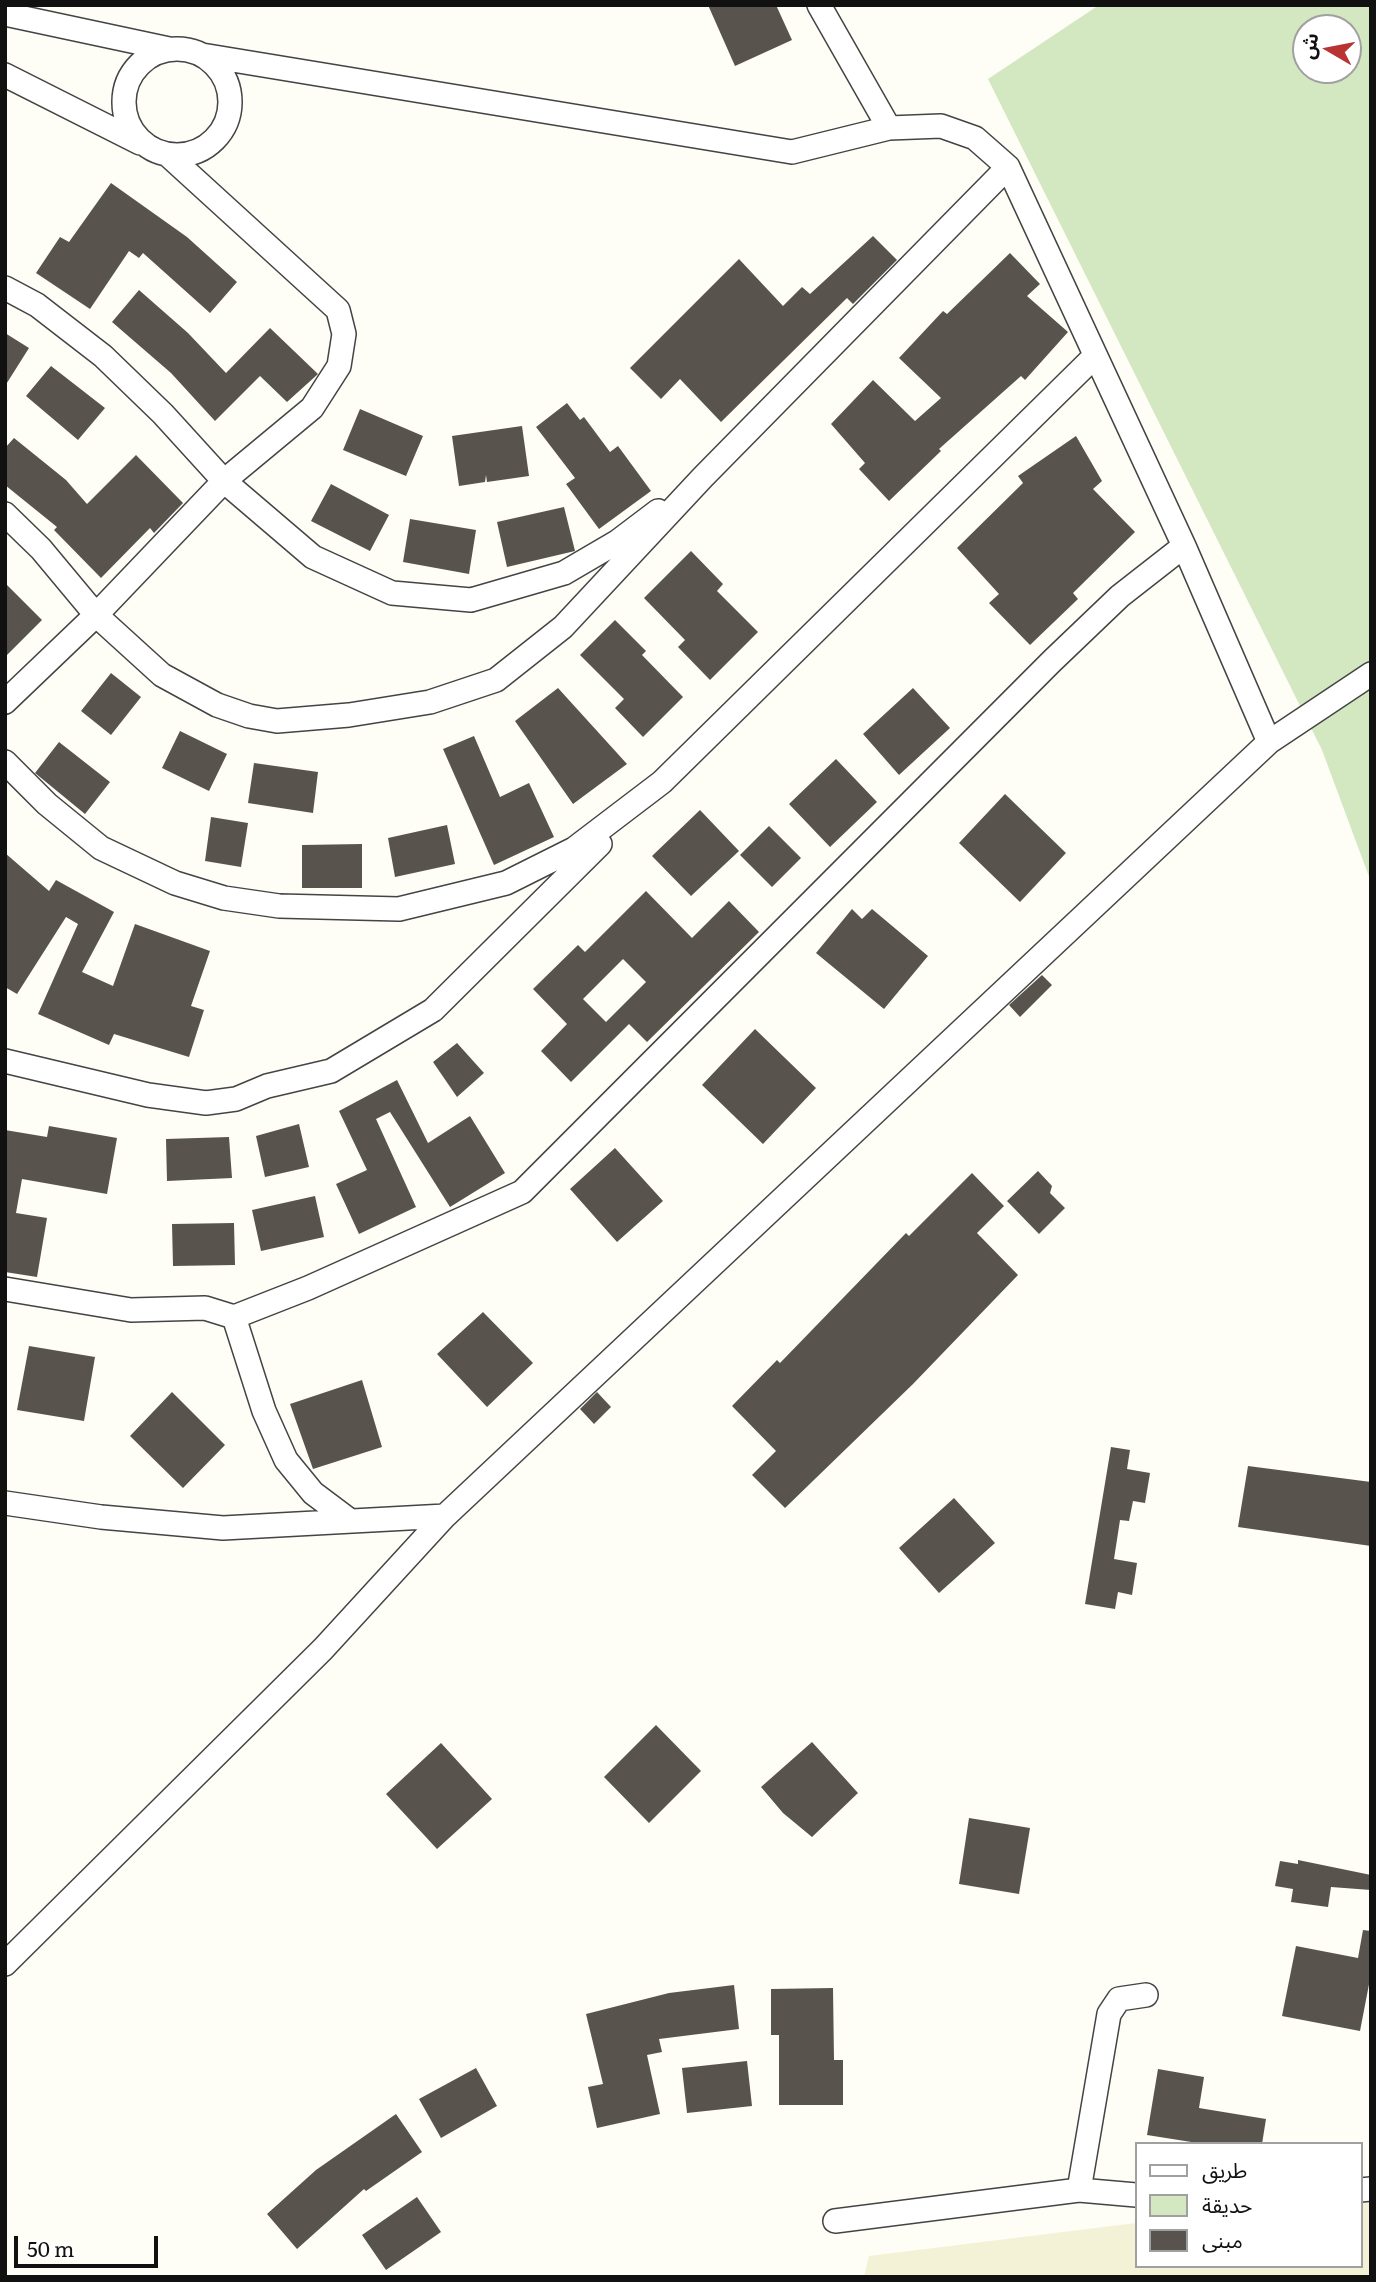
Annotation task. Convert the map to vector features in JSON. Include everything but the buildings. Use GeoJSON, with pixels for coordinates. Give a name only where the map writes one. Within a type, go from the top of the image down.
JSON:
{"type":"FeatureCollection","features":[{"type":"Feature","properties":{"kind":"street"},"geometry":{"type":"LineString","coordinates":[[819,5],[889,128]]}},
{"type":"Feature","properties":{"kind":"street"},"geometry":{"type":"LineString","coordinates":[[5,14],[169,49],[186,49],[202,55],[792,152],[889,128],[941,126],[975,138],[1008,167],[1184,547],[1269,742]]}},
{"type":"Feature","properties":{"kind":"street"},"geometry":{"type":"LineString","coordinates":[[145,145],[132,132],[125,116],[123,98],[128,80],[138,66],[152,55],[169,49]]}},
{"type":"Feature","properties":{"kind":"street"},"geometry":{"type":"LineString","coordinates":[[167,155],[200,151],[214,141],[227,119],[230,95],[225,79],[215,65],[202,55]]}},
{"type":"Feature","properties":{"kind":"street"},"geometry":{"type":"LineString","coordinates":[[5,75],[167,155],[338,310],[344,334],[339,366],[312,408],[224,481],[96,615],[5,702]]}},
{"type":"Feature","properties":{"kind":"street"},"geometry":{"type":"LineString","coordinates":[[5,514],[41,549],[96,615],[162,675],[217,705],[248,716],[277,721],[349,715],[430,702],[496,680],[563,627],[703,477],[1008,167]]}},
{"type":"Feature","properties":{"kind":"street"},"geometry":{"type":"LineString","coordinates":[[5,288],[37,304],[103,356],[163,414],[224,481],[313,557],[392,593],[471,600],[564,573],[617,542],[703,477]]}},
{"type":"Feature","properties":{"kind":"street"},"geometry":{"type":"LineString","coordinates":[[5,1061],[148,1095],[206,1103],[236,1099],[267,1086],[331,1071],[433,1010],[1095,356]]}},
{"type":"Feature","properties":{"kind":"street"},"geometry":{"type":"LineString","coordinates":[[5,1289],[131,1310],[205,1308],[234,1317],[308,1288],[522,1192],[1052,661],[1120,596],[1184,547]]}},
{"type":"Feature","properties":{"kind":"street"},"geometry":{"type":"LineString","coordinates":[[5,1964],[323,1649],[444,1516],[1269,742],[1371,674]]}},
{"type":"Feature","properties":{"kind":"street"},"geometry":{"type":"LineString","coordinates":[[5,762],[47,804],[101,848],[175,883],[224,898],[279,906],[399,909],[506,883],[574,849],[662,782]]}},
{"type":"Feature","properties":{"kind":"street"},"geometry":{"type":"LineString","coordinates":[[234,1317],[264,1410],[286,1460],[313,1493],[349,1520]]}},
{"type":"Feature","properties":{"kind":"street"},"geometry":{"type":"LineString","coordinates":[[5,1503],[101,1517],[223,1528],[444,1516]]}},
{"type":"Feature","properties":{"kind":"street"},"geometry":{"type":"LineString","coordinates":[[1079,2190],[1109,2014],[1119,1999],[1146,1995]]}},
{"type":"Feature","properties":{"kind":"street"},"geometry":{"type":"LineString","coordinates":[[835,2221],[1079,2190],[1134,2195]]}},
{"type":"Feature","properties":{"kind":"green space"},"geometry":{"type":"Polygon","coordinates":[[[1099,5],[1371,5],[1371,882],[1322,750],[988,79],[1099,5]]]}},
{"type":"Feature","properties":{"kind":"green space"},"geometry":{"type":"Polygon","coordinates":[[[1371,2194],[1371,2277],[864,2277],[869,2256],[1134,2223],[1134,2268],[1362,2268],[1362,2196],[1371,2194]]]}}]}
